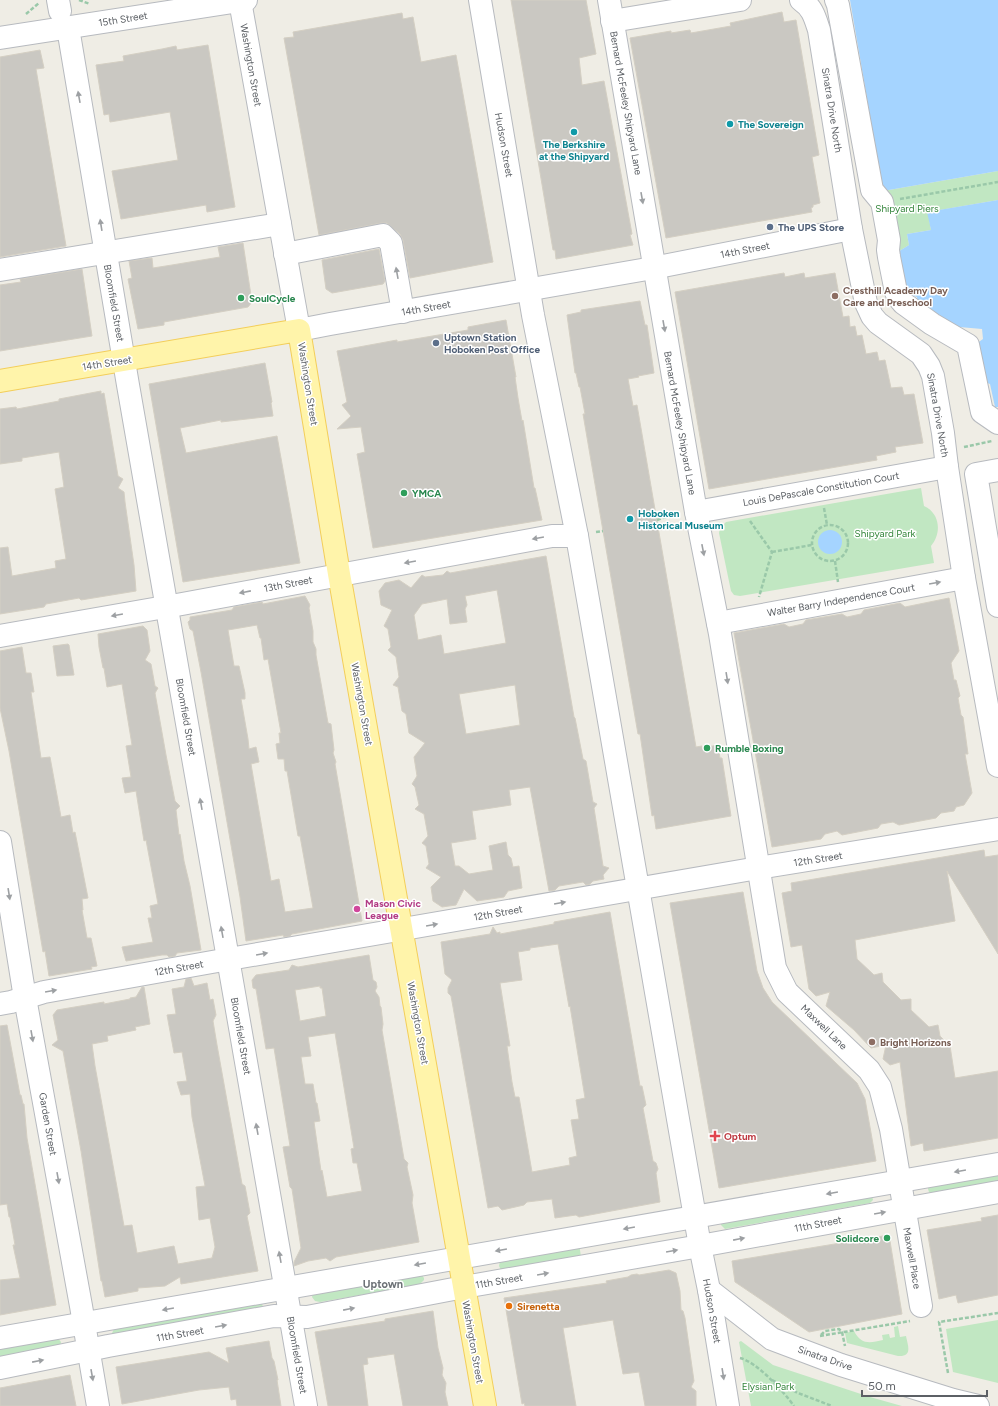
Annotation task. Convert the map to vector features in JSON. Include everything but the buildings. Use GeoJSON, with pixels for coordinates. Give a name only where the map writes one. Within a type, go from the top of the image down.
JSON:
{"type":"FeatureCollection","features":[{"type":"Feature","properties":{"kind":"main road","name":"14th Street"},"geometry":{"type":"LineString","coordinates":[[0,381],[299,330]]}},
{"type":"Feature","properties":{"kind":"main road","name":"Washington Street"},"geometry":{"type":"LineString","coordinates":[[299,330],[339,574],[485,1406]]}},
{"type":"Feature","properties":{"kind":"street","name":"15th Street"},"geometry":{"type":"LineString","coordinates":[[0,38],[57,10],[243,0]]}},
{"type":"Feature","properties":{"kind":"street","name":"Washington Street"},"geometry":{"type":"LineString","coordinates":[[243,0],[299,330]]}},
{"type":"Feature","properties":{"kind":"street","name":"Hudson Street"},"geometry":{"type":"LineString","coordinates":[[480,0],[529,290],[585,534],[638,889],[700,1246],[710,1290],[728,1406]]}},
{"type":"Feature","properties":{"kind":"street"},"geometry":{"type":"LineString","coordinates":[[610,10],[740,0]]}},
{"type":"Feature","properties":{"kind":"street","name":"Sinatra Drive North"},"geometry":{"type":"LineString","coordinates":[[801,0],[814,14],[819,30],[851,230],[868,309],[878,323],[921,354],[933,376],[943,433],[946,467],[964,578],[998,766]]}},
{"type":"Feature","properties":{"kind":"street"},"geometry":{"type":"LineString","coordinates":[[836,0],[872,190],[882,202],[889,240],[889,257],[896,292],[903,303],[932,324],[968,345],[982,412],[998,423]]}},
{"type":"Feature","properties":{"kind":"street","name":"Bloomfield Street"},"geometry":{"type":"LineString","coordinates":[[57,10],[106,252],[227,960],[306,1406]]}},
{"type":"Feature","properties":{"kind":"street","name":"Bernard McFeeley Shipyard Lane"},"geometry":{"type":"LineString","coordinates":[[610,10],[653,268],[688,510],[718,623],[758,868]]}},
{"type":"Feature","properties":{"kind":"street"},"geometry":{"type":"LineString","coordinates":[[0,270],[280,224]]}},
{"type":"Feature","properties":{"kind":"street","name":"14th Street"},"geometry":{"type":"LineString","coordinates":[[299,330],[653,268],[851,230]]}},
{"type":"Feature","properties":{"kind":"street"},"geometry":{"type":"LineString","coordinates":[[285,254],[382,235],[391,243],[404,312]]}},
{"type":"Feature","properties":{"kind":"street","name":"Louis DePascale Constitution Court"},"geometry":{"type":"LineString","coordinates":[[688,510],[946,467]]}},
{"type":"Feature","properties":{"kind":"street"},"geometry":{"type":"LineString","coordinates":[[998,470],[976,474],[998,606]]}},
{"type":"Feature","properties":{"kind":"street","name":"13th Street"},"geometry":{"type":"LineString","coordinates":[[0,636],[552,536],[585,534]]}},
{"type":"Feature","properties":{"kind":"street","name":"Walter Barry Independence Court"},"geometry":{"type":"LineString","coordinates":[[718,623],[964,578]]}},
{"type":"Feature","properties":{"kind":"street","name":"12th Street"},"geometry":{"type":"LineString","coordinates":[[0,1004],[44,992],[758,868],[998,829]]}},
{"type":"Feature","properties":{"kind":"street","name":"Garden Street"},"geometry":{"type":"LineString","coordinates":[[0,842],[25,998],[98,1406]]}},
{"type":"Feature","properties":{"kind":"street","name":"Maxwell Lane"},"geometry":{"type":"LineString","coordinates":[[758,868],[775,968],[787,992],[869,1070],[880,1087],[891,1129],[904,1209]]}},
{"type":"Feature","properties":{"kind":"street"},"geometry":{"type":"LineString","coordinates":[[0,1338],[998,1164]]}},
{"type":"Feature","properties":{"kind":"street","name":"11th Street"},"geometry":{"type":"LineString","coordinates":[[0,1368],[274,1316],[307,1317],[464,1287],[998,1192]]}},
{"type":"Feature","properties":{"kind":"street","name":"Maxwell Place"},"geometry":{"type":"LineString","coordinates":[[904,1209],[914,1314]]}},
{"type":"Feature","properties":{"kind":"street","name":"Sinatra Drive"},"geometry":{"type":"LineString","coordinates":[[710,1290],[772,1339],[841,1365],[953,1400],[978,1406]]}},
{"type":"Feature","properties":{"kind":"path"},"geometry":{"type":"LineString","coordinates":[[79,0],[94,6]]}},
{"type":"Feature","properties":{"kind":"path"},"geometry":{"type":"LineString","coordinates":[[23,16],[32,10],[57,10]]}},
{"type":"Feature","properties":{"kind":"path"},"geometry":{"type":"LineString","coordinates":[[882,202],[998,182]]}},
{"type":"Feature","properties":{"kind":"path"},"geometry":{"type":"LineString","coordinates":[[962,448],[998,440]]}},
{"type":"Feature","properties":{"kind":"path"},"geometry":{"type":"LineString","coordinates":[[823,504],[827,526]]}},
{"type":"Feature","properties":{"kind":"path"},"geometry":{"type":"LineString","coordinates":[[657,520],[688,510]]}},
{"type":"Feature","properties":{"kind":"path"},"geometry":{"type":"LineString","coordinates":[[747,517],[772,552]]}},
{"type":"Feature","properties":{"kind":"path"},"geometry":{"type":"LineString","coordinates":[[827,526],[833,526],[844,532],[848,542],[844,554],[835,561],[823,559],[814,551],[812,545],[814,535],[818,530],[827,526]]}},
{"type":"Feature","properties":{"kind":"path"},"geometry":{"type":"LineString","coordinates":[[585,534],[603,531]]}},
{"type":"Feature","properties":{"kind":"path"},"geometry":{"type":"LineString","coordinates":[[772,552],[812,545]]}},
{"type":"Feature","properties":{"kind":"path"},"geometry":{"type":"LineString","coordinates":[[759,596],[772,552]]}},
{"type":"Feature","properties":{"kind":"path"},"geometry":{"type":"LineString","coordinates":[[835,561],[838,582]]}},
{"type":"Feature","properties":{"kind":"path"},"geometry":{"type":"LineString","coordinates":[[948,1373],[939,1322],[998,1313]]}},
{"type":"Feature","properties":{"kind":"path"},"geometry":{"type":"LineString","coordinates":[[815,1337],[842,1332],[914,1314]]}},
{"type":"Feature","properties":{"kind":"path"},"geometry":{"type":"LineString","coordinates":[[842,1332],[845,1347]]}},
{"type":"Feature","properties":{"kind":"path"},"geometry":{"type":"LineString","coordinates":[[737,1357],[748,1361],[768,1377],[794,1406]]}},
{"type":"Feature","properties":{"kind":"path"},"geometry":{"type":"LineString","coordinates":[[768,1377],[798,1393],[832,1406]]}},
{"type":"Feature","properties":{"kind":"green space","name":"Shipyard Piers"},"geometry":{"type":"Polygon","coordinates":[[[998,171],[998,200],[928,212],[931,230],[907,234],[909,245],[893,255],[883,191],[998,171]]]}},
{"type":"Feature","properties":{"kind":"green space","name":"Shipyard Park"},"geometry":{"type":"Polygon","coordinates":[[[921,488],[924,506],[933,513],[938,524],[937,535],[931,546],[934,563],[740,596],[734,595],[731,591],[719,533],[720,528],[726,522],[921,488]]]}},
{"type":"Feature","properties":{"kind":"green space"},"geometry":{"type":"Polygon","coordinates":[[[998,1172],[998,1181],[933,1193],[929,1192],[928,1189],[928,1185],[998,1172]]]}},
{"type":"Feature","properties":{"kind":"green space"},"geometry":{"type":"Polygon","coordinates":[[[872,1196],[873,1200],[870,1203],[725,1229],[721,1225],[721,1223],[872,1196]]]}},
{"type":"Feature","properties":{"kind":"green space"},"geometry":{"type":"Polygon","coordinates":[[[579,1243],[581,1257],[501,1270],[499,1266],[500,1261],[579,1243]]]}},
{"type":"Feature","properties":{"kind":"green space"},"geometry":{"type":"Polygon","coordinates":[[[421,1274],[424,1280],[419,1285],[320,1302],[315,1301],[312,1297],[313,1293],[421,1274]]]}},
{"type":"Feature","properties":{"kind":"green space"},"geometry":{"type":"Polygon","coordinates":[[[262,1303],[263,1308],[113,1335],[112,1333],[115,1327],[262,1303]]]}},
{"type":"Feature","properties":{"kind":"green space"},"geometry":{"type":"Polygon","coordinates":[[[998,1320],[998,1383],[953,1372],[946,1329],[998,1320]]]}},
{"type":"Feature","properties":{"kind":"green space"},"geometry":{"type":"Polygon","coordinates":[[[898,1326],[900,1337],[906,1336],[908,1347],[908,1353],[903,1356],[847,1343],[845,1333],[854,1331],[863,1341],[874,1342],[883,1340],[882,1335],[889,1334],[890,1338],[895,1337],[894,1327],[898,1326]]]}},
{"type":"Feature","properties":{"kind":"green space"},"geometry":{"type":"Polygon","coordinates":[[[57,1337],[61,1342],[60,1346],[0,1359],[0,1346],[57,1337]]]}},
{"type":"Feature","properties":{"kind":"green space","name":"Elysian Park"},"geometry":{"type":"Polygon","coordinates":[[[741,1341],[773,1365],[902,1406],[751,1406],[739,1342],[741,1341]]]}},
{"type":"Feature","properties":{"kind":"water"},"geometry":{"type":"Polygon","coordinates":[[[850,0],[998,0],[998,171],[883,191],[850,0]]]}},
{"type":"Feature","properties":{"kind":"water"},"geometry":{"type":"Polygon","coordinates":[[[998,200],[998,407],[995,407],[990,384],[982,381],[976,344],[983,339],[982,329],[948,326],[918,308],[917,297],[901,292],[893,255],[909,245],[907,234],[931,230],[927,212],[998,200]]]}},
{"type":"Feature","properties":{"kind":"water"},"geometry":{"type":"Polygon","coordinates":[[[830,530],[835,531],[841,537],[841,547],[835,553],[830,554],[825,553],[819,547],[818,542],[819,537],[825,531],[830,530]]]}},
{"type":"Feature","properties":{"kind":"place","name":"The Sovereign"},"geometry":{"type":"Point","coordinates":[730,124]}},
{"type":"Feature","properties":{"kind":"place","name":"The Berkshire at the Shipyard"},"geometry":{"type":"Point","coordinates":[574,132]}},
{"type":"Feature","properties":{"kind":"place","name":"The UPS Store"},"geometry":{"type":"Point","coordinates":[770,227]}},
{"type":"Feature","properties":{"kind":"place","name":"Cresthill Academy Day Care and Preschool"},"geometry":{"type":"Point","coordinates":[835,296]}},
{"type":"Feature","properties":{"kind":"place","name":"SoulCycle"},"geometry":{"type":"Point","coordinates":[241,298]}},
{"type":"Feature","properties":{"kind":"place","name":"Uptown Station Hoboken Post Office"},"geometry":{"type":"Point","coordinates":[436,343]}},
{"type":"Feature","properties":{"kind":"place","name":"YMCA"},"geometry":{"type":"Point","coordinates":[404,493]}},
{"type":"Feature","properties":{"kind":"place","name":"Hoboken Historical Museum"},"geometry":{"type":"Point","coordinates":[630,519]}},
{"type":"Feature","properties":{"kind":"place","name":"Rumble Boxing"},"geometry":{"type":"Point","coordinates":[707,748]}},
{"type":"Feature","properties":{"kind":"place","name":"Mason Civic League"},"geometry":{"type":"Point","coordinates":[357,909]}},
{"type":"Feature","properties":{"kind":"place","name":"Bright Horizons"},"geometry":{"type":"Point","coordinates":[872,1042]}},
{"type":"Feature","properties":{"kind":"place","name":"Optum"},"geometry":{"type":"Point","coordinates":[715,1136]}},
{"type":"Feature","properties":{"kind":"place","name":"Solidcore"},"geometry":{"type":"Point","coordinates":[887,1238]}},
{"type":"Feature","properties":{"kind":"place","name":"Sirenetta"},"geometry":{"type":"Point","coordinates":[509,1306]}},
{"type":"Feature","properties":{"kind":"district","name":"Uptown"},"geometry":{"type":"Point","coordinates":[383,1284]}}]}
